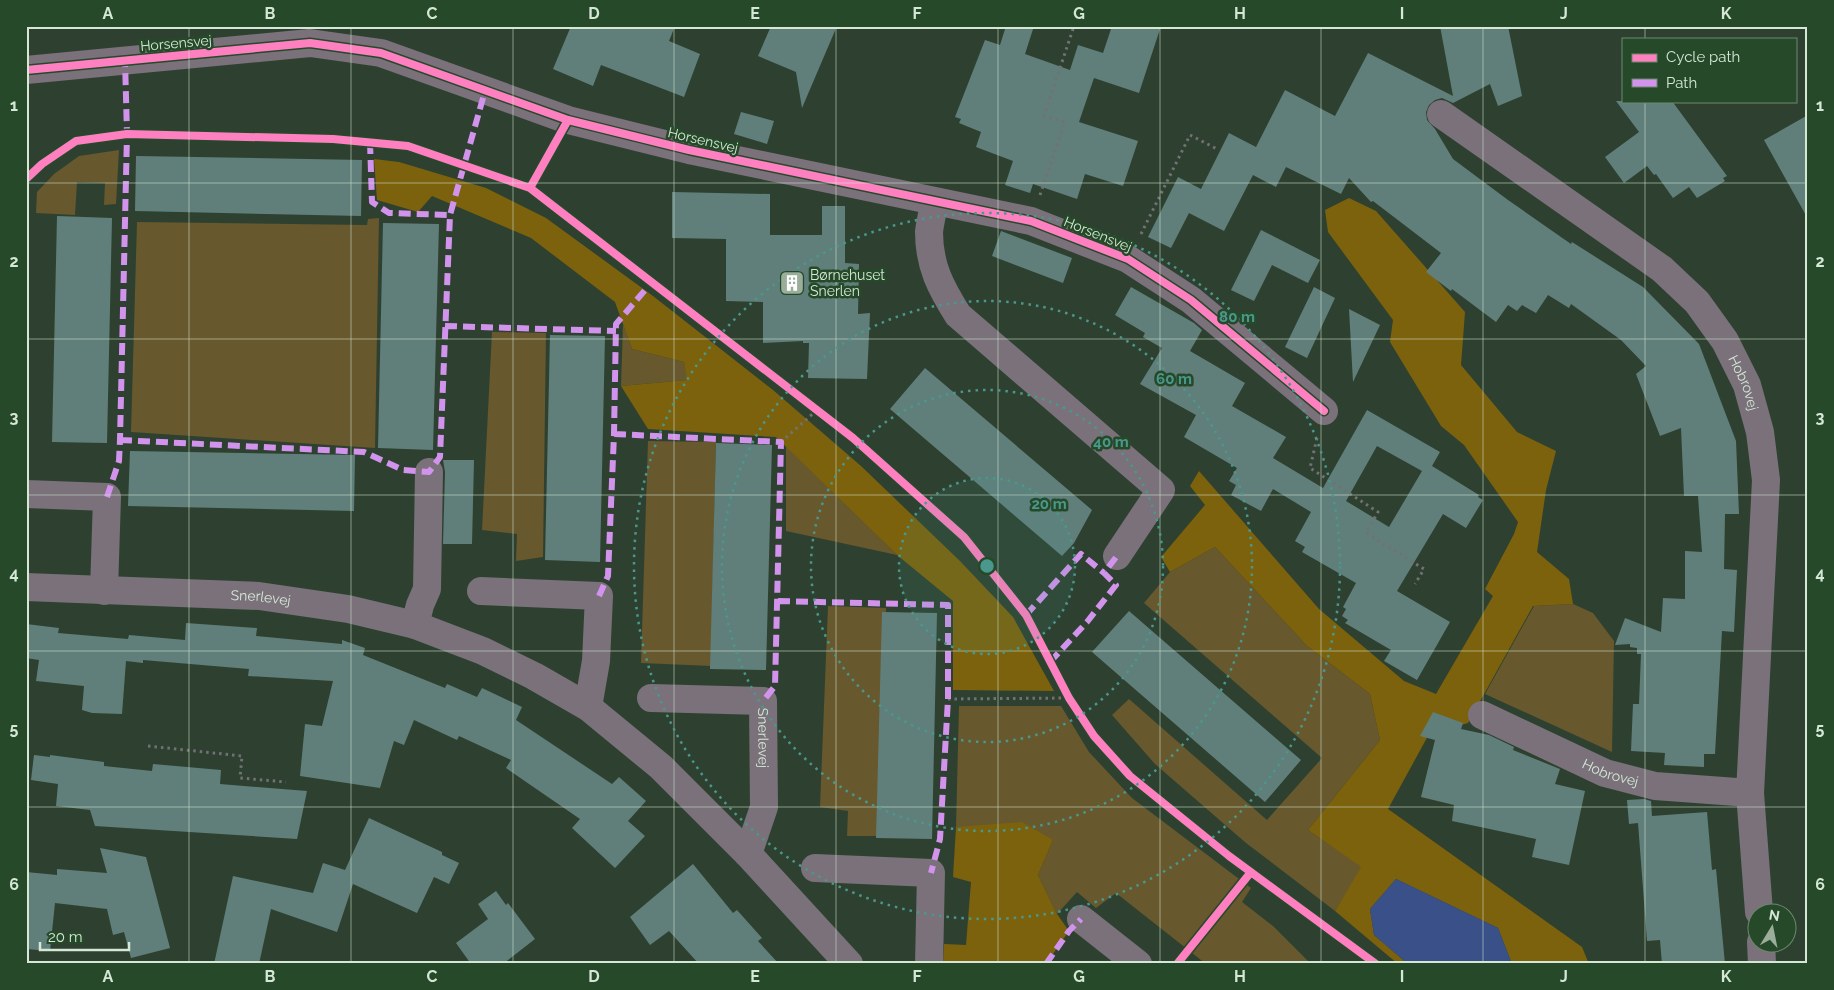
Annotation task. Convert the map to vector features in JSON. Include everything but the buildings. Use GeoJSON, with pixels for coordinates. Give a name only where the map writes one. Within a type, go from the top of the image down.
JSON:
{"type":"FeatureCollection","features":[{"type":"Feature","properties":{"kind":"street","name":"Horsensvej"},"geometry":{"type":"LineString","coordinates":[[26,70],[310,43],[381,53],[568,120],[689,150],[1031,221],[1128,259],[1191,300],[1324,411]]}},
{"type":"Feature","properties":{"kind":"street","name":"Hobrovej"},"geometry":{"type":"LineString","coordinates":[[1441,114],[1662,268],[1697,302],[1726,341],[1747,385],[1760,432],[1766,480],[1750,793],[1758,902]]}},
{"type":"Feature","properties":{"kind":"street"},"geometry":{"type":"LineString","coordinates":[[934,202],[929,232],[932,262],[942,290],[958,316],[1161,490],[1117,556]]}},
{"type":"Feature","properties":{"kind":"street"},"geometry":{"type":"LineString","coordinates":[[415,625],[420,604],[427,589],[429,472]]}},
{"type":"Feature","properties":{"kind":"street"},"geometry":{"type":"LineString","coordinates":[[26,494],[108,496],[104,591]]}},
{"type":"Feature","properties":{"kind":"street","name":"Snerlevej"},"geometry":{"type":"LineString","coordinates":[[26,587],[259,596],[348,609],[415,625],[483,650],[588,706],[661,767],[748,854],[849,964]]}},
{"type":"Feature","properties":{"kind":"street"},"geometry":{"type":"LineString","coordinates":[[481,591],[599,596],[596,660],[588,706]]}},
{"type":"Feature","properties":{"kind":"street","name":"Snerlevej"},"geometry":{"type":"LineString","coordinates":[[652,698],[763,701],[764,807],[748,854]]}},
{"type":"Feature","properties":{"kind":"street","name":"Hobrovej"},"geometry":{"type":"LineString","coordinates":[[1482,715],[1605,773],[1655,786],[1750,793]]}},
{"type":"Feature","properties":{"kind":"street"},"geometry":{"type":"LineString","coordinates":[[815,868],[931,873],[929,964]]}},
{"type":"Feature","properties":{"kind":"street"},"geometry":{"type":"LineString","coordinates":[[1081,919],[1138,964]]}},
{"type":"Feature","properties":{"kind":"path"},"geometry":{"type":"LineString","coordinates":[[1031,221],[1065,122],[1044,116],[1074,26]]}},
{"type":"Feature","properties":{"kind":"path"},"geometry":{"type":"LineString","coordinates":[[1128,259],[1190,136],[1217,149]]}},
{"type":"Feature","properties":{"kind":"path"},"geometry":{"type":"LineString","coordinates":[[809,404],[824,415]]}},
{"type":"Feature","properties":{"kind":"path"},"geometry":{"type":"LineString","coordinates":[[781,442],[817,410]]}},
{"type":"Feature","properties":{"kind":"path"},"geometry":{"type":"LineString","coordinates":[[1324,411],[1310,468],[1378,512],[1366,532],[1424,569],[1415,584]]}},
{"type":"Feature","properties":{"kind":"path"},"geometry":{"type":"LineString","coordinates":[[948,698],[1067,695],[1074,706]]}},
{"type":"Feature","properties":{"kind":"path"},"geometry":{"type":"LineString","coordinates":[[148,746],[242,756],[240,778],[286,782]]}},
{"type":"Feature","properties":{"kind":"shaded area"},"geometry":{"type":"Polygon","coordinates":[[[119,150],[116,204],[104,205],[105,183],[77,182],[75,215],[36,213],[37,192],[54,174],[79,156],[119,150]]]}},
{"type":"Feature","properties":{"kind":"shaded area"},"geometry":{"type":"Polygon","coordinates":[[[374,159],[399,162],[486,188],[546,218],[653,296],[773,390],[861,466],[960,561],[1013,617],[1054,691],[953,690],[953,601],[897,555],[776,437],[648,429],[621,386],[687,380],[684,362],[632,349],[615,302],[531,238],[432,196],[418,212],[377,200],[374,159]]]}},
{"type":"Feature","properties":{"kind":"shaded area"},"geometry":{"type":"Polygon","coordinates":[[[1349,198],[1376,211],[1465,312],[1461,365],[1517,432],[1556,451],[1546,490],[1537,552],[1569,579],[1573,604],[1533,606],[1468,723],[1429,734],[1388,809],[1582,947],[1589,964],[1512,964],[1498,928],[1396,879],[1370,909],[1374,935],[1408,964],[1398,964],[1335,911],[1361,867],[1308,830],[1380,740],[1370,694],[1307,646],[1215,547],[1170,572],[1161,557],[1205,505],[1190,486],[1199,471],[1319,609],[1404,681],[1436,694],[1493,596],[1485,589],[1514,534],[1518,522],[1464,445],[1441,426],[1390,342],[1393,320],[1328,232],[1325,210],[1349,198]]]}},
{"type":"Feature","properties":{"kind":"shaded area"},"geometry":{"type":"Polygon","coordinates":[[[379,218],[375,448],[131,432],[137,222],[367,225],[368,219],[379,218]]]}},
{"type":"Feature","properties":{"kind":"shaded area"},"geometry":{"type":"Polygon","coordinates":[[[623,324],[632,349],[684,362],[688,380],[621,386],[623,324]]]}},
{"type":"Feature","properties":{"kind":"shaded area"},"geometry":{"type":"Polygon","coordinates":[[[492,332],[546,333],[543,557],[516,561],[517,534],[482,530],[492,332]]]}},
{"type":"Feature","properties":{"kind":"shaded area"},"geometry":{"type":"Polygon","coordinates":[[[648,441],[716,442],[711,666],[641,663],[648,441]]]}},
{"type":"Feature","properties":{"kind":"shaded area"},"geometry":{"type":"Polygon","coordinates":[[[786,446],[897,555],[786,531],[786,446]]]}},
{"type":"Feature","properties":{"kind":"shaded area"},"geometry":{"type":"Polygon","coordinates":[[[1215,547],[1307,646],[1370,694],[1380,740],[1308,830],[1362,867],[1335,911],[1246,843],[1155,764],[1112,715],[1129,699],[1267,820],[1322,758],[1144,603],[1170,572],[1215,547]]]}},
{"type":"Feature","properties":{"kind":"shaded area"},"geometry":{"type":"Polygon","coordinates":[[[1573,604],[1593,613],[1614,641],[1612,752],[1485,694],[1534,606],[1573,604]]]}},
{"type":"Feature","properties":{"kind":"shaded area"},"geometry":{"type":"Polygon","coordinates":[[[828,606],[886,608],[882,836],[847,836],[848,811],[820,807],[828,606]]]}},
{"type":"Feature","properties":{"kind":"shaded area"},"geometry":{"type":"Polygon","coordinates":[[[959,706],[1061,706],[1089,752],[1132,798],[1251,888],[1242,902],[1273,926],[1311,964],[1206,964],[1116,893],[1096,908],[1077,892],[1057,914],[1038,875],[1053,840],[956,827],[959,706]]]}},
{"type":"Feature","properties":{"kind":"shaded area"},"geometry":{"type":"Polygon","coordinates":[[[1022,822],[1053,840],[1038,875],[1057,914],[1069,931],[1046,964],[943,964],[944,944],[966,945],[971,882],[953,877],[956,827],[1022,822]]]}},
{"type":"Feature","properties":{"kind":"water"},"geometry":{"type":"Polygon","coordinates":[[[1396,879],[1498,928],[1512,964],[1408,964],[1374,935],[1370,909],[1396,879]]]}},
{"type":"Feature","properties":{"kind":"marked path"},"geometry":{"type":"LineString","coordinates":[[107,497],[119,461],[120,440],[127,134],[125,60]]}},
{"type":"Feature","properties":{"kind":"marked path"},"geometry":{"type":"LineString","coordinates":[[120,440],[364,452],[403,470],[429,472],[440,457],[450,215],[485,91]]}},
{"type":"Feature","properties":{"kind":"marked path"},"geometry":{"type":"LineString","coordinates":[[370,142],[372,202],[389,213],[450,215]]}},
{"type":"Feature","properties":{"kind":"marked path"},"geometry":{"type":"LineString","coordinates":[[599,596],[608,576],[616,324],[652,282]]}},
{"type":"Feature","properties":{"kind":"marked path"},"geometry":{"type":"LineString","coordinates":[[445,326],[616,331]]}},
{"type":"Feature","properties":{"kind":"marked path"},"geometry":{"type":"LineString","coordinates":[[614,434],[781,442],[775,686],[763,701]]}},
{"type":"Feature","properties":{"kind":"marked path"},"geometry":{"type":"LineString","coordinates":[[1026,615],[1081,554],[1104,573]]}},
{"type":"Feature","properties":{"kind":"marked path"},"geometry":{"type":"LineString","coordinates":[[1050,662],[1087,622],[1116,585],[1104,573],[1117,556]]}},
{"type":"Feature","properties":{"kind":"marked path"},"geometry":{"type":"LineString","coordinates":[[778,601],[948,605],[948,699],[940,839],[931,873]]}},
{"type":"Feature","properties":{"kind":"marked path"},"geometry":{"type":"LineString","coordinates":[[1046,964],[1069,931],[1081,919]]}},
{"type":"Feature","properties":{"kind":"cycle path"},"geometry":{"type":"LineString","coordinates":[[26,70],[310,43],[381,53],[568,120],[689,150],[1031,221],[1128,259],[1191,300],[1324,411]]}},
{"type":"Feature","properties":{"kind":"cycle path"},"geometry":{"type":"LineString","coordinates":[[530,188],[568,120]]}},
{"type":"Feature","properties":{"kind":"cycle path"},"geometry":{"type":"LineString","coordinates":[[26,179],[42,164],[76,141],[127,134],[333,139],[408,146],[530,188],[853,438],[964,537],[1026,615],[1069,698],[1094,736],[1130,776],[1229,856],[1376,964]]}},
{"type":"Feature","properties":{"kind":"cycle path"},"geometry":{"type":"LineString","coordinates":[[1177,964],[1251,872]]}},
{"type":"Feature","properties":{"kind":"place","name":"Børnehuset Snerlen"},"geometry":{"type":"Point","coordinates":[792,283]}}]}
